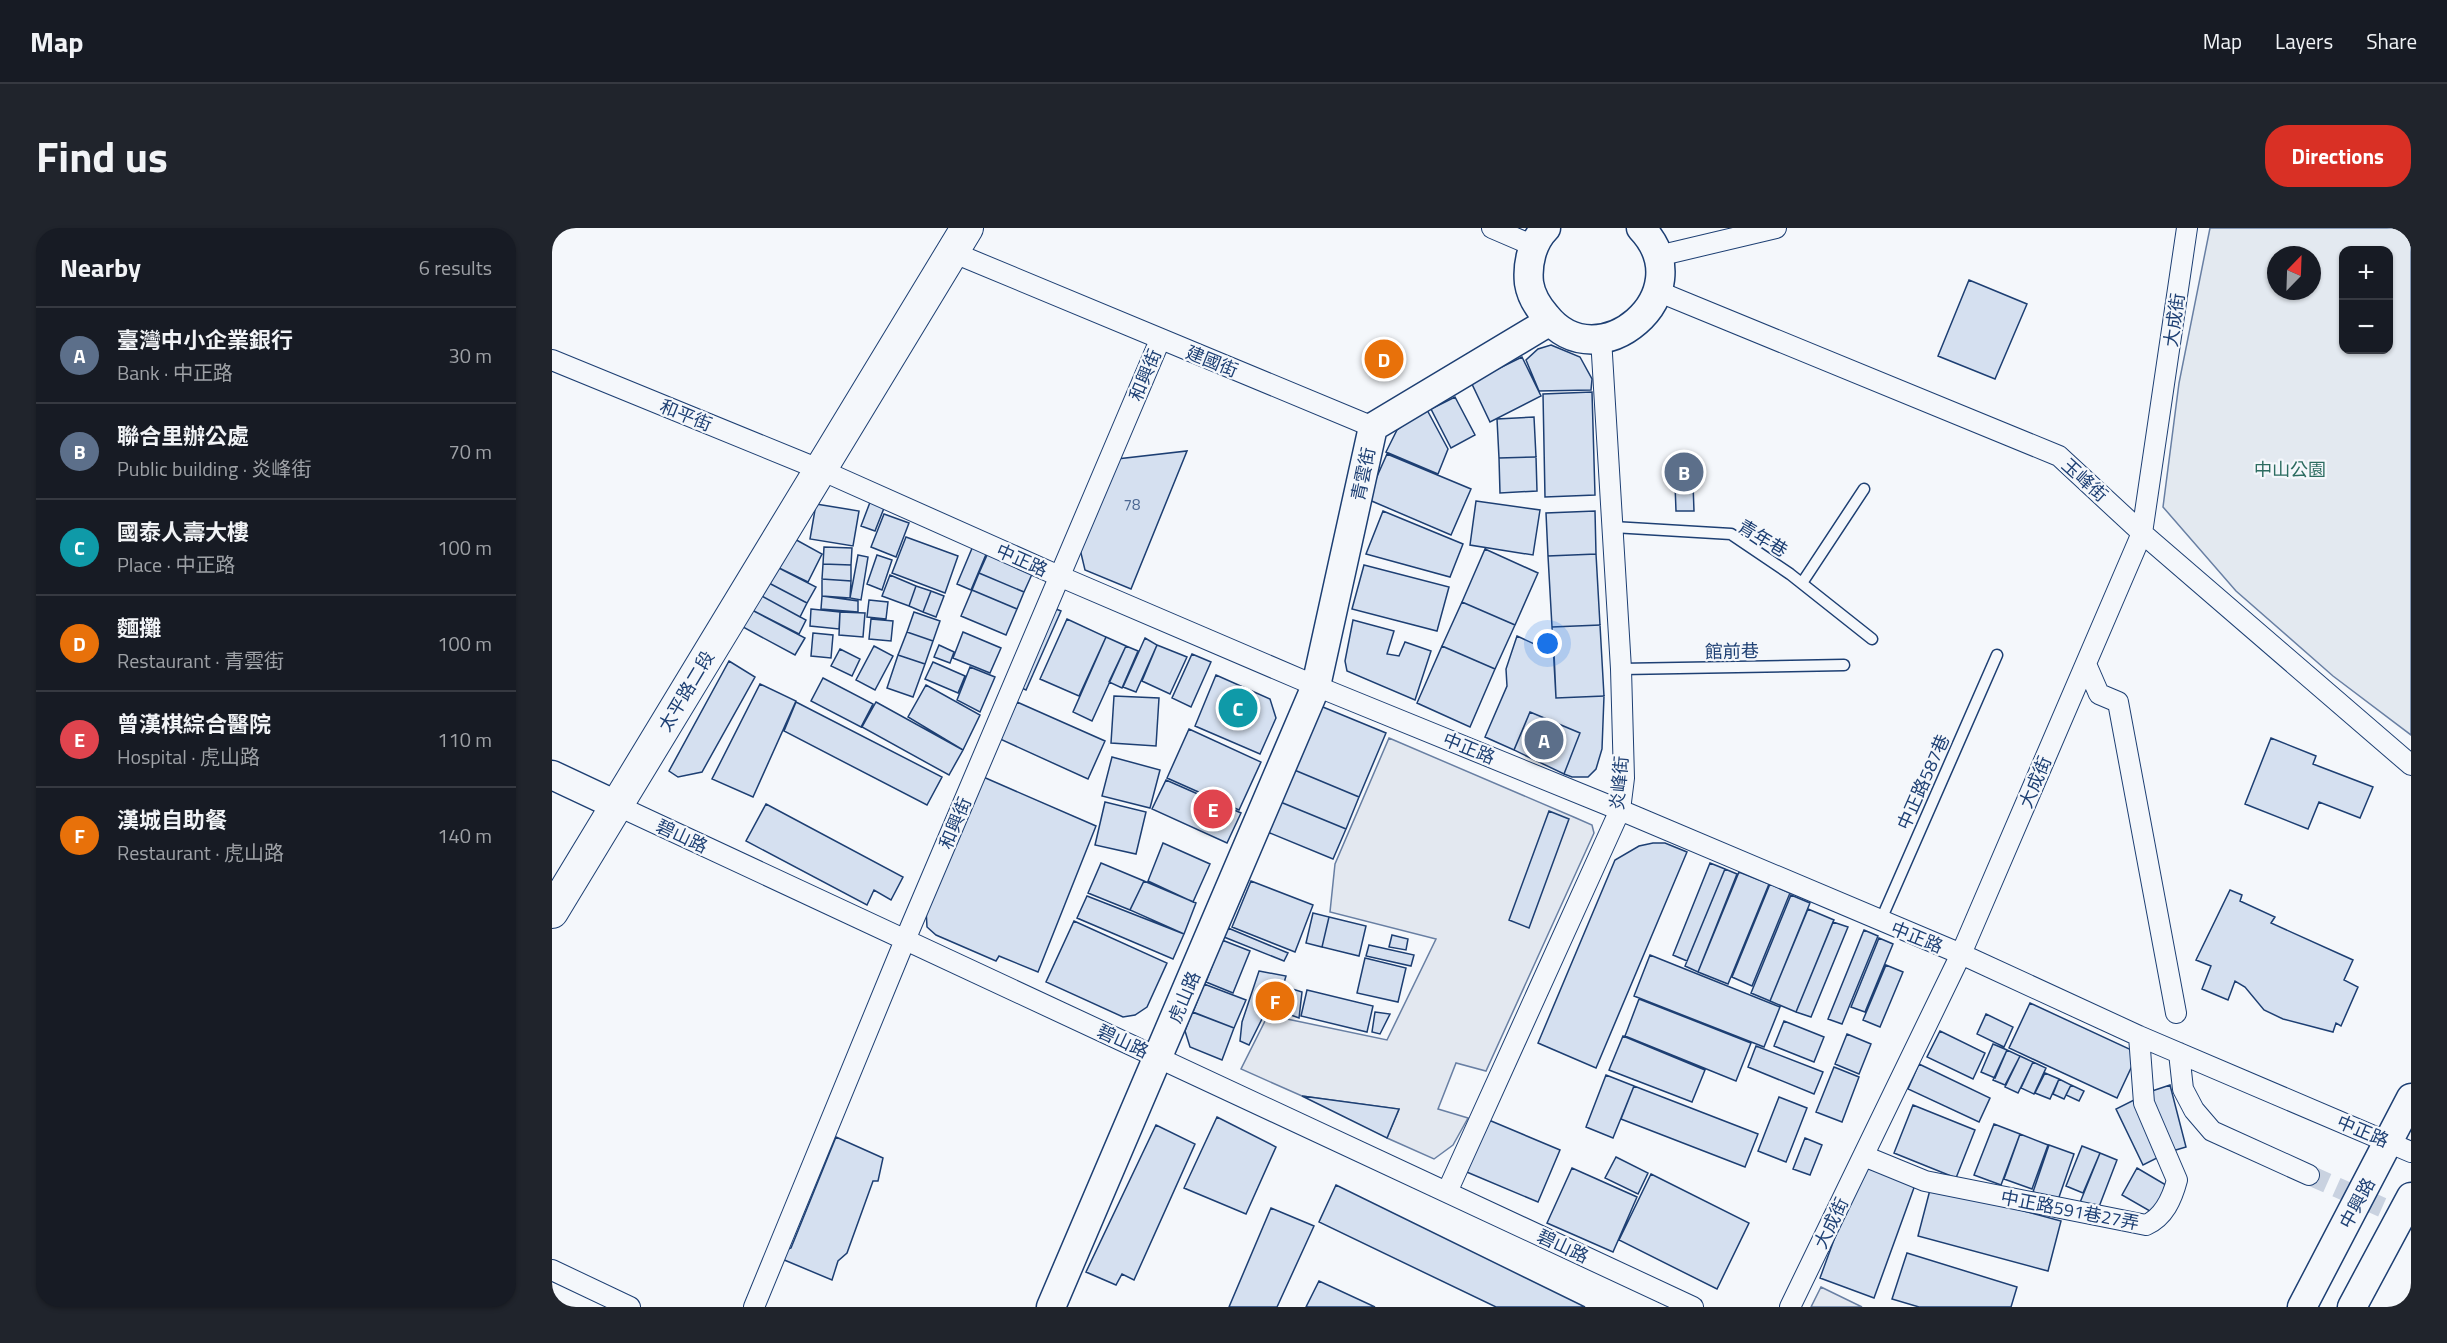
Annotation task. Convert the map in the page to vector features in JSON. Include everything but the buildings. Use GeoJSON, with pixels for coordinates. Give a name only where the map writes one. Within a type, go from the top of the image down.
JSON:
{"type":"FeatureCollection","features":[{"type":"Feature","properties":{"kind":"main road"},"geometry":{"type":"LineString","coordinates":[[821,470],[960,240]]}},
{"type":"Feature","properties":{"kind":"main road","name":"太平路二段"},"geometry":{"type":"LineString","coordinates":[[552,912],[821,470]]}},
{"type":"Feature","properties":{"kind":"street"},"geometry":{"type":"LineString","coordinates":[[1492,228],[1540,237],[1529,265],[1530,286],[1537,305],[1550,321],[1565,332],[1583,338],[1601,338],[1620,333],[1637,323],[1649,309],[1658,291],[1660,274],[1658,256],[1648,236],[1641,228]]}},
{"type":"Feature","properties":{"kind":"street"},"geometry":{"type":"LineString","coordinates":[[1658,256],[1776,228]]}},
{"type":"Feature","properties":{"kind":"street","name":"大成街"},"geometry":{"type":"LineString","coordinates":[[1790,1307],[1961,954],[2142,533],[2187,228]]}},
{"type":"Feature","properties":{"kind":"street","name":"建國街"},"geometry":{"type":"LineString","coordinates":[[960,240],[1160,340],[1373,427]]}},
{"type":"Feature","properties":{"kind":"street","name":"玉峰街"},"geometry":{"type":"LineString","coordinates":[[1658,291],[2060,456],[2142,533],[2411,765]]}},
{"type":"Feature","properties":{"kind":"street","name":"青雲街"},"geometry":{"type":"LineString","coordinates":[[1316,686],[1373,427],[1550,321]]}},
{"type":"Feature","properties":{"kind":"street","name":"炎峰街"},"geometry":{"type":"LineString","coordinates":[[1447,1192],[1620,810],[1624,778],[1621,669],[1601,338]]}},
{"type":"Feature","properties":{"kind":"street","name":"和興街"},"geometry":{"type":"LineString","coordinates":[[754,1307],[905,940],[1160,340]]}},
{"type":"Feature","properties":{"kind":"street","name":"和平街"},"geometry":{"type":"LineString","coordinates":[[552,360],[821,470]]}},
{"type":"Feature","properties":{"kind":"street","name":"中正路"},"geometry":{"type":"LineString","coordinates":[[821,470],[1059,576],[1316,686],[1620,810],[1880,922],[1961,954],[2139,1036],[2400,1147]]}},
{"type":"Feature","properties":{"kind":"street"},"geometry":{"type":"LineString","coordinates":[[2086,664],[2099,694],[2118,702],[2176,1012]]}},
{"type":"Feature","properties":{"kind":"street","name":"虎山路"},"geometry":{"type":"LineString","coordinates":[[1050,1307],[1159,1058],[1316,686]]}},
{"type":"Feature","properties":{"kind":"street","name":"碧山路"},"geometry":{"type":"LineString","coordinates":[[552,775],[1693,1307]]}},
{"type":"Feature","properties":{"kind":"street","name":"中正路591巷27弄"},"geometry":{"type":"LineString","coordinates":[[1864,1156],[1925,1181],[2146,1225],[2159,1220],[2174,1193],[2177,1180],[2144,1103],[2139,1036]]}},
{"type":"Feature","properties":{"kind":"street"},"geometry":{"type":"LineString","coordinates":[[2179,1053],[2183,1089],[2193,1110],[2212,1131],[2309,1175]]}},
{"type":"Feature","properties":{"kind":"street","name":"中興路"},"geometry":{"type":"LineString","coordinates":[[2302,1307],[2400,1147],[2411,1098]]}},
{"type":"Feature","properties":{"kind":"street"},"geometry":{"type":"LineString","coordinates":[[2352,1307],[2411,1197]]}},
{"type":"Feature","properties":{"kind":"street"},"geometry":{"type":"LineString","coordinates":[[552,1270],[618,1304]]}},
{"type":"Feature","properties":{"kind":"lane"},"geometry":{"type":"LineString","coordinates":[[1802,583],[1864,489]]}},
{"type":"Feature","properties":{"kind":"lane","name":"青年巷"},"geometry":{"type":"LineString","coordinates":[[1612,527],[1731,534],[1802,583],[1872,639]]}},
{"type":"Feature","properties":{"kind":"lane","name":"中正路587巷"},"geometry":{"type":"LineString","coordinates":[[1880,922],[1996,655]]}},
{"type":"Feature","properties":{"kind":"lane","name":"館前巷"},"geometry":{"type":"LineString","coordinates":[[1621,669],[1844,666]]}},
{"type":"Feature","properties":{"kind":"green space","name":"中山公園"},"geometry":{"type":"Polygon","coordinates":[[[2210,228],[2411,228],[2411,735],[2333,676],[2236,591],[2163,507],[2179,383],[2210,228]]]}},
{"type":"Feature","properties":{"kind":"shaded area"},"geometry":{"type":"Polygon","coordinates":[[[1389,738],[1592,825],[1594,833],[1486,1071],[1456,1063],[1438,1109],[1468,1118],[1453,1145],[1434,1159],[1387,1138],[1399,1109],[1302,1096],[1241,1069],[1268,1015],[1387,1040],[1436,939],[1330,912],[1335,864],[1389,738]]]}},
{"type":"Feature","properties":{"kind":"shaded area"},"geometry":{"type":"Polygon","coordinates":[[[1821,1287],[1862,1307],[1811,1307],[1821,1287]]]}},
{"type":"Feature","properties":{"kind":"tunnel"},"geometry":{"type":"LineString","coordinates":[[2309,1175],[2411,1220]]}},
{"type":"Feature","properties":{"kind":"place","name":"麵攤"},"geometry":{"type":"Point","coordinates":[1384,359]}},
{"type":"Feature","properties":{"kind":"place","name":"聯合里辦公處"},"geometry":{"type":"Point","coordinates":[1684,472]}},
{"type":"Feature","properties":{"kind":"place","name":"國泰人壽大樓"},"geometry":{"type":"Point","coordinates":[1238,708]}},
{"type":"Feature","properties":{"kind":"place","name":"臺灣中小企業銀行"},"geometry":{"type":"Point","coordinates":[1544,740]}},
{"type":"Feature","properties":{"kind":"place","name":"曾漢棋綜合醫院"},"geometry":{"type":"Point","coordinates":[1213,809]}},
{"type":"Feature","properties":{"kind":"place","name":"漢城自助餐"},"geometry":{"type":"Point","coordinates":[1275,1001]}}]}
